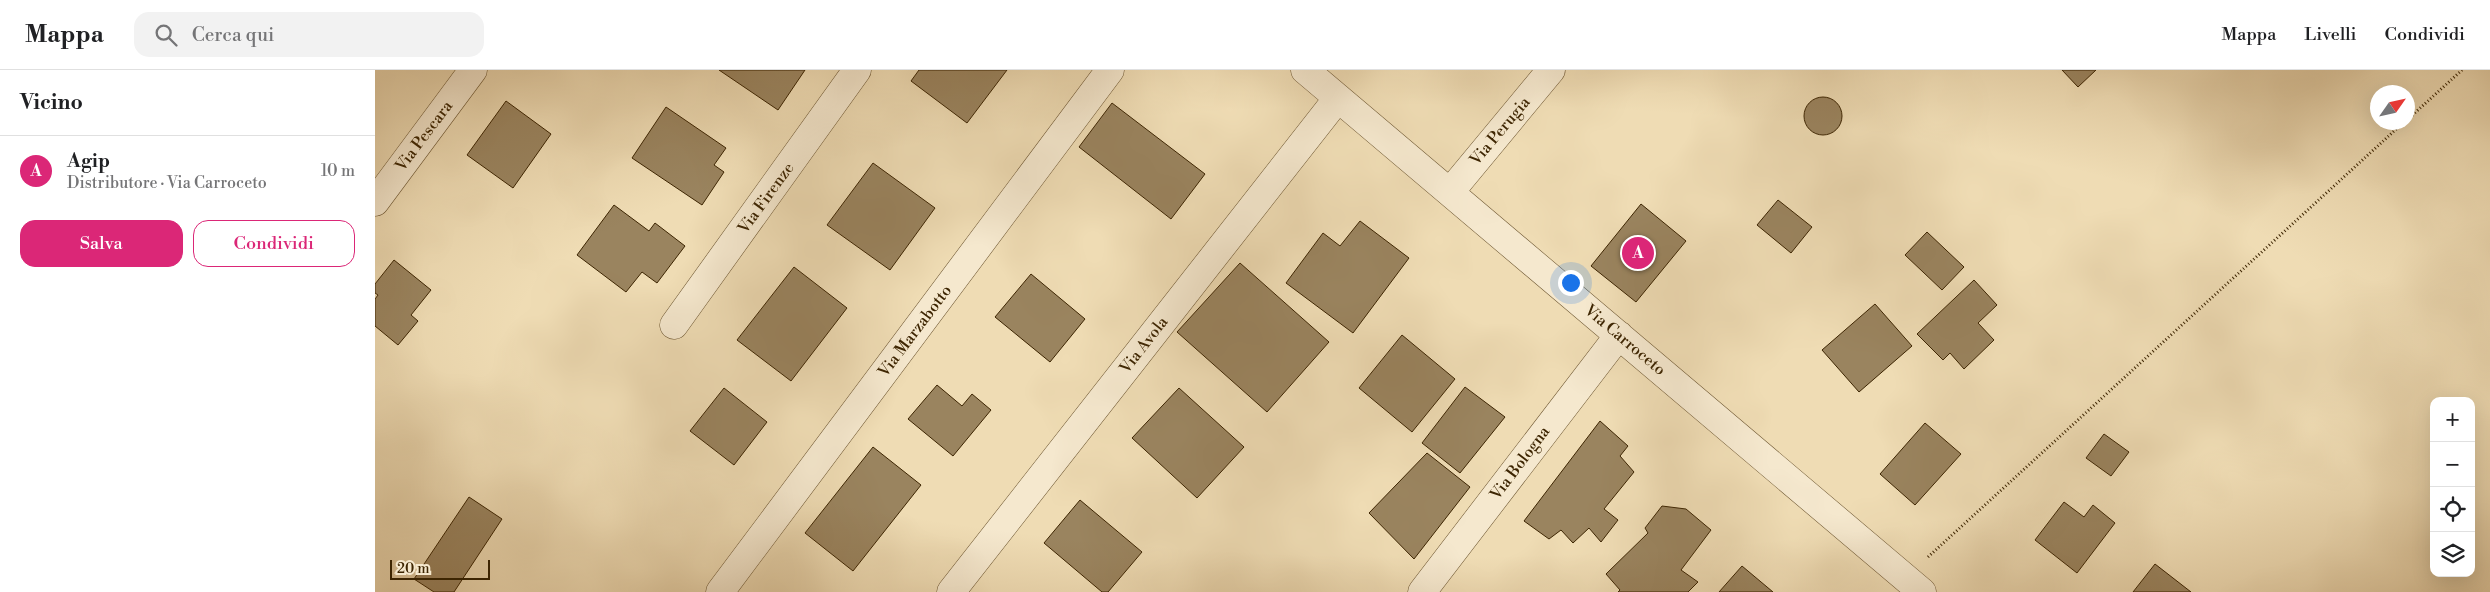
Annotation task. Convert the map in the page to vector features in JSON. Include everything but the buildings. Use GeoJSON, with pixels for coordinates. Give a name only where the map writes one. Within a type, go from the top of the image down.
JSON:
{"type":"FeatureCollection","features":[{"type":"Feature","properties":{"kind":"street","name":"Via Pescara"},"geometry":{"type":"LineString","coordinates":[[375,202],[473,70]]}},
{"type":"Feature","properties":{"kind":"street","name":"Via Firenze"},"geometry":{"type":"LineString","coordinates":[[674,325],[857,70]]}},
{"type":"Feature","properties":{"kind":"street","name":"Via Marzabotto"},"geometry":{"type":"LineString","coordinates":[[720,592],[1110,70]]}},
{"type":"Feature","properties":{"kind":"street","name":"Via Carroceto"},"geometry":{"type":"LineString","coordinates":[[1305,70],[1914,585]]}},
{"type":"Feature","properties":{"kind":"street","name":"Via Perugia"},"geometry":{"type":"LineString","coordinates":[[1450,192],[1551,70]]}},
{"type":"Feature","properties":{"kind":"street","name":"Via Avola"},"geometry":{"type":"LineString","coordinates":[[951,592],[1338,98]]}},
{"type":"Feature","properties":{"kind":"street","name":"Via Bologna"},"geometry":{"type":"LineString","coordinates":[[1422,592],[1619,335]]}},
{"type":"Feature","properties":{"kind":"path"},"geometry":{"type":"LineString","coordinates":[[2415,113],[2462,70]]}},
{"type":"Feature","properties":{"kind":"path"},"geometry":{"type":"LineString","coordinates":[[1914,585],[2396,130]]}},
{"type":"Feature","properties":{"kind":"place","name":"Agip"},"geometry":{"type":"Point","coordinates":[1638,253]}}]}
